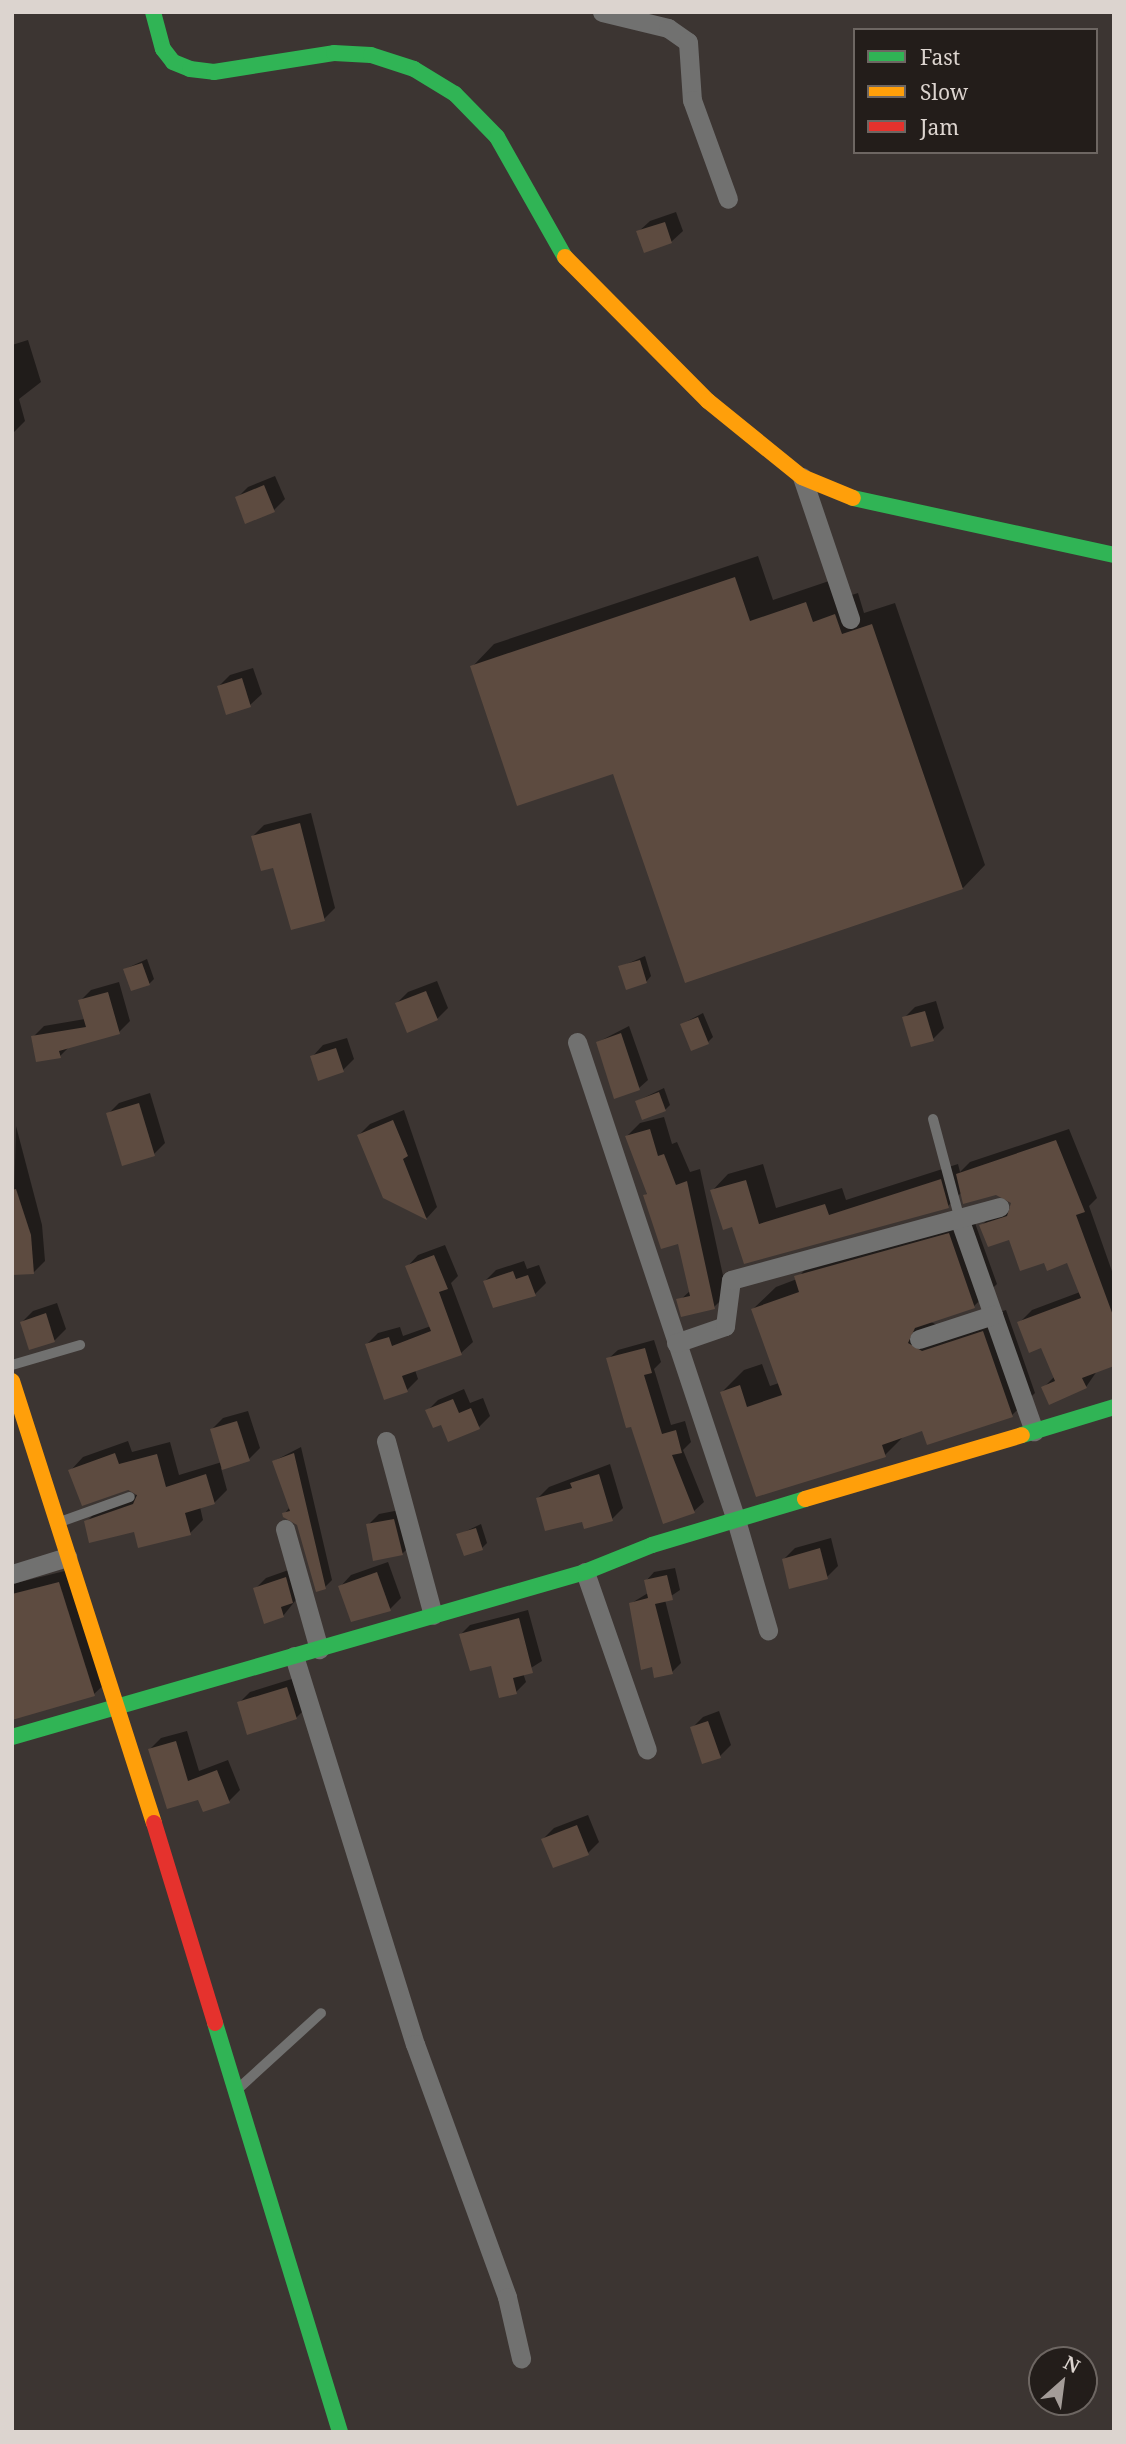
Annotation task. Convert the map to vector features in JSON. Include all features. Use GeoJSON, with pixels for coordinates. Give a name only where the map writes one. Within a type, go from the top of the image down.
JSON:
{"type":"FeatureCollection","features":[{"type":"Feature","properties":{"kind":"street"},"geometry":{"type":"LineString","coordinates":[[153,12],[163,50],[173,62],[190,69],[214,72],[334,53],[371,55],[414,69],[455,94],[497,136],[571,267],[708,401],[802,477],[858,500],[926,517],[1114,555]]}},
{"type":"Feature","properties":{"kind":"street"},"geometry":{"type":"LineString","coordinates":[[602,12],[668,28],[688,42],[692,100],[727,199]]}},
{"type":"Feature","properties":{"kind":"street"},"geometry":{"type":"LineString","coordinates":[[802,477],[850,619]]}},
{"type":"Feature","properties":{"kind":"street"},"geometry":{"type":"LineString","coordinates":[[577,1042],[736,1520],[768,1630]]}},
{"type":"Feature","properties":{"kind":"street"},"geometry":{"type":"LineString","coordinates":[[676,1343],[725,1325],[731,1280],[960,1221],[999,1207]]}},
{"type":"Feature","properties":{"kind":"street"},"geometry":{"type":"LineString","coordinates":[[960,1221],[1034,1431]]}},
{"type":"Feature","properties":{"kind":"street"},"geometry":{"type":"LineString","coordinates":[[919,1339],[993,1315]]}},
{"type":"Feature","properties":{"kind":"street"},"geometry":{"type":"LineString","coordinates":[[12,1381],[236,2090],[340,2432]]}},
{"type":"Feature","properties":{"kind":"street"},"geometry":{"type":"LineString","coordinates":[[12,1737],[113,1705],[585,1572],[736,1520],[1114,1408]]}},
{"type":"Feature","properties":{"kind":"street"},"geometry":{"type":"LineString","coordinates":[[386,1441],[433,1615]]}},
{"type":"Feature","properties":{"kind":"street"},"geometry":{"type":"LineString","coordinates":[[285,1529],[319,1649]]}},
{"type":"Feature","properties":{"kind":"street"},"geometry":{"type":"LineString","coordinates":[[12,1574],[66,1557]]}},
{"type":"Feature","properties":{"kind":"street"},"geometry":{"type":"LineString","coordinates":[[585,1572],[647,1750]]}},
{"type":"Feature","properties":{"kind":"street"},"geometry":{"type":"LineString","coordinates":[[294,1656],[415,2044],[507,2297],[521,2358]]}},
{"type":"Feature","properties":{"kind":"lane"},"geometry":{"type":"LineString","coordinates":[[933,1119],[960,1221]]}},
{"type":"Feature","properties":{"kind":"lane"},"geometry":{"type":"LineString","coordinates":[[12,1365],[80,1345]]}},
{"type":"Feature","properties":{"kind":"lane"},"geometry":{"type":"LineString","coordinates":[[56,1524],[130,1497]]}},
{"type":"Feature","properties":{"kind":"lane"},"geometry":{"type":"LineString","coordinates":[[236,2090],[321,2013]]}},
{"type":"Feature","properties":{"kind":"building"},"geometry":{"type":"Polygon","coordinates":[[[665,222],[672,243],[644,253],[636,231],[665,222]]]}},
{"type":"Feature","properties":{"kind":"building"},"geometry":{"type":"Polygon","coordinates":[[[264,485],[275,512],[245,524],[235,497],[264,485]]]}},
{"type":"Feature","properties":{"kind":"building"},"geometry":{"type":"Polygon","coordinates":[[[735,577],[750,621],[806,602],[813,622],[835,614],[842,634],[872,624],[963,889],[685,983],[613,774],[517,806],[470,666],[735,577]]]}},
{"type":"Feature","properties":{"kind":"building"},"geometry":{"type":"Polygon","coordinates":[[[242,678],[251,707],[226,715],[217,686],[242,678]]]}},
{"type":"Feature","properties":{"kind":"building"},"geometry":{"type":"Polygon","coordinates":[[[300,823],[325,921],[291,930],[273,868],[261,871],[251,836],[300,823]]]}},
{"type":"Feature","properties":{"kind":"building"},"geometry":{"type":"Polygon","coordinates":[[[640,960],[647,983],[626,990],[618,966],[640,960]]]}},
{"type":"Feature","properties":{"kind":"building"},"geometry":{"type":"Polygon","coordinates":[[[142,963],[150,985],[131,991],[123,969],[142,963]]]}},
{"type":"Feature","properties":{"kind":"building"},"geometry":{"type":"Polygon","coordinates":[[[426,991],[438,1020],[407,1033],[395,1003],[426,991]]]}},
{"type":"Feature","properties":{"kind":"building"},"geometry":{"type":"Polygon","coordinates":[[[108,992],[120,1034],[59,1051],[61,1058],[36,1062],[31,1036],[86,1027],[78,1000],[108,992]]]}},
{"type":"Feature","properties":{"kind":"building"},"geometry":{"type":"Polygon","coordinates":[[[925,1011],[934,1041],[911,1047],[902,1017],[925,1011]]]}},
{"type":"Feature","properties":{"kind":"building"},"geometry":{"type":"Polygon","coordinates":[[[698,1017],[709,1044],[691,1051],[680,1024],[698,1017]]]}},
{"type":"Feature","properties":{"kind":"building"},"geometry":{"type":"Polygon","coordinates":[[[621,1033],[640,1090],[614,1099],[596,1042],[621,1033]]]}},
{"type":"Feature","properties":{"kind":"building"},"geometry":{"type":"Polygon","coordinates":[[[336,1048],[344,1072],[318,1081],[310,1056],[336,1048]]]}},
{"type":"Feature","properties":{"kind":"building"},"geometry":{"type":"Polygon","coordinates":[[[659,1092],[666,1111],[642,1120],[635,1101],[659,1092]]]}},
{"type":"Feature","properties":{"kind":"building"},"geometry":{"type":"Polygon","coordinates":[[[139,1103],[155,1156],[122,1166],[106,1113],[139,1103]]]}},
{"type":"Feature","properties":{"kind":"building"},"geometry":{"type":"Polygon","coordinates":[[[393,1120],[408,1156],[403,1159],[427,1220],[383,1198],[357,1135],[393,1120]]]}},
{"type":"Feature","properties":{"kind":"building"},"geometry":{"type":"Polygon","coordinates":[[[650,1129],[658,1156],[664,1154],[676,1185],[687,1181],[715,1309],[681,1317],[676,1299],[690,1296],[678,1244],[661,1249],[643,1195],[647,1194],[625,1136],[650,1129]]]}},
{"type":"Feature","properties":{"kind":"building"},"geometry":{"type":"Polygon","coordinates":[[[1056,1140],[1085,1212],[1076,1215],[1114,1318],[1114,1366],[1082,1378],[1087,1388],[1049,1405],[1041,1387],[1055,1381],[1041,1348],[1029,1353],[1017,1322],[1081,1298],[1067,1263],[1047,1271],[1044,1263],[1020,1271],[1009,1240],[988,1247],[979,1225],[1007,1216],[1011,1203],[996,1195],[963,1204],[956,1174],[1056,1140]]]}},
{"type":"Feature","properties":{"kind":"building"},"geometry":{"type":"Polygon","coordinates":[[[941,1179],[949,1208],[744,1264],[732,1227],[723,1230],[710,1190],[746,1180],[759,1224],[825,1204],[829,1215],[941,1179]]]}},
{"type":"Feature","properties":{"kind":"building"},"geometry":{"type":"Polygon","coordinates":[[[16,1189],[31,1235],[34,1274],[12,1275],[12,1190],[16,1189]]]}},
{"type":"Feature","properties":{"kind":"building"},"geometry":{"type":"Polygon","coordinates":[[[949,1233],[975,1308],[915,1328],[908,1343],[922,1351],[983,1331],[1013,1417],[927,1445],[922,1431],[882,1445],[886,1457],[756,1497],[720,1392],[740,1385],[747,1407],[782,1395],[751,1309],[799,1292],[794,1276],[949,1233]]]}},
{"type":"Feature","properties":{"kind":"building"},"geometry":{"type":"Polygon","coordinates":[[[434,1255],[448,1289],[439,1292],[462,1355],[402,1376],[408,1392],[384,1400],[365,1344],[389,1337],[392,1346],[431,1331],[405,1266],[434,1255]]]}},
{"type":"Feature","properties":{"kind":"building"},"geometry":{"type":"Polygon","coordinates":[[[513,1271],[516,1279],[528,1275],[536,1296],[493,1308],[483,1281],[513,1271]]]}},
{"type":"Feature","properties":{"kind":"building"},"geometry":{"type":"Polygon","coordinates":[[[46,1313],[55,1342],[29,1350],[20,1322],[46,1313]]]}},
{"type":"Feature","properties":{"kind":"building"},"geometry":{"type":"Polygon","coordinates":[[[645,1348],[652,1373],[644,1375],[662,1434],[676,1430],[682,1453],[672,1455],[695,1513],[663,1524],[631,1427],[626,1428],[606,1358],[645,1348]]]}},
{"type":"Feature","properties":{"kind":"building"},"geometry":{"type":"Polygon","coordinates":[[[453,1399],[459,1413],[471,1408],[480,1429],[448,1442],[441,1425],[433,1428],[425,1410],[453,1399]]]}},
{"type":"Feature","properties":{"kind":"building"},"geometry":{"type":"Polygon","coordinates":[[[237,1421],[250,1461],[222,1470],[210,1429],[237,1421]]]}},
{"type":"Feature","properties":{"kind":"building"},"geometry":{"type":"Polygon","coordinates":[[[115,1453],[119,1464],[157,1454],[166,1487],[206,1474],[215,1504],[185,1513],[191,1535],[138,1548],[134,1532],[89,1543],[84,1521],[133,1504],[137,1495],[128,1490],[82,1506],[68,1470],[115,1453]]]}},
{"type":"Feature","properties":{"kind":"building"},"geometry":{"type":"Polygon","coordinates":[[[294,1453],[326,1589],[316,1592],[297,1525],[283,1517],[282,1513],[290,1511],[272,1461],[294,1453]]]}},
{"type":"Feature","properties":{"kind":"building"},"geometry":{"type":"Polygon","coordinates":[[[599,1474],[613,1521],[584,1529],[582,1522],[545,1531],[536,1498],[572,1488],[570,1483],[599,1474]]]}},
{"type":"Feature","properties":{"kind":"building"},"geometry":{"type":"Polygon","coordinates":[[[394,1519],[403,1555],[373,1561],[366,1524],[394,1519]]]}},
{"type":"Feature","properties":{"kind":"building"},"geometry":{"type":"Polygon","coordinates":[[[476,1528],[483,1550],[464,1556],[456,1534],[476,1528]]]}},
{"type":"Feature","properties":{"kind":"building"},"geometry":{"type":"Polygon","coordinates":[[[820,1548],[828,1579],[789,1589],[782,1559],[820,1548]]]}},
{"type":"Feature","properties":{"kind":"building"},"geometry":{"type":"Polygon","coordinates":[[[377,1572],[391,1611],[351,1622],[338,1586],[377,1572]]]}},
{"type":"Feature","properties":{"kind":"building"},"geometry":{"type":"Polygon","coordinates":[[[667,1575],[673,1600],[655,1604],[673,1674],[654,1678],[652,1667],[641,1670],[629,1603],[648,1598],[644,1580],[667,1575]]]}},
{"type":"Feature","properties":{"kind":"building"},"geometry":{"type":"Polygon","coordinates":[[[286,1577],[293,1603],[281,1607],[284,1617],[264,1624],[253,1588],[286,1577]]]}},
{"type":"Feature","properties":{"kind":"building"},"geometry":{"type":"Polygon","coordinates":[[[59,1582],[95,1696],[12,1720],[12,1594],[59,1582]]]}},
{"type":"Feature","properties":{"kind":"building"},"geometry":{"type":"Polygon","coordinates":[[[519,1618],[533,1673],[513,1678],[517,1694],[499,1698],[491,1666],[470,1671],[459,1634],[519,1618]]]}},
{"type":"Feature","properties":{"kind":"building"},"geometry":{"type":"Polygon","coordinates":[[[287,1687],[297,1719],[247,1735],[237,1702],[287,1687]]]}},
{"type":"Feature","properties":{"kind":"building"},"geometry":{"type":"Polygon","coordinates":[[[708,1721],[721,1758],[702,1764],[690,1727],[708,1721]]]}},
{"type":"Feature","properties":{"kind":"building"},"geometry":{"type":"Polygon","coordinates":[[[176,1741],[188,1781],[217,1770],[230,1803],[203,1812],[198,1800],[167,1809],[148,1749],[176,1741]]]}},
{"type":"Feature","properties":{"kind":"building"},"geometry":{"type":"Polygon","coordinates":[[[577,1825],[589,1855],[553,1868],[541,1839],[577,1825]]]}},
{"type":"Feature","properties":{"kind":"traffic: fast"},"geometry":{"type":"LineString","coordinates":[[153,12],[163,49],[173,62],[190,69],[214,72],[334,53],[371,55],[414,69],[455,94],[497,137],[565,257]]}},
{"type":"Feature","properties":{"kind":"traffic: fast"},"geometry":{"type":"LineString","coordinates":[[853,498],[1114,555]]}},
{"type":"Feature","properties":{"kind":"traffic: fast"},"geometry":{"type":"LineString","coordinates":[[1022,1435],[1114,1407]]}},
{"type":"Feature","properties":{"kind":"traffic: fast"},"geometry":{"type":"LineString","coordinates":[[12,1737],[585,1572],[652,1545],[805,1499]]}},
{"type":"Feature","properties":{"kind":"traffic: fast"},"geometry":{"type":"LineString","coordinates":[[215,2023],[340,2432]]}},
{"type":"Feature","properties":{"kind":"traffic: slow"},"geometry":{"type":"LineString","coordinates":[[565,257],[708,401],[802,477],[853,498]]}},
{"type":"Feature","properties":{"kind":"traffic: slow"},"geometry":{"type":"LineString","coordinates":[[12,1381],[154,1823]]}},
{"type":"Feature","properties":{"kind":"traffic: slow"},"geometry":{"type":"LineString","coordinates":[[805,1499],[1022,1435]]}},
{"type":"Feature","properties":{"kind":"traffic: jam"},"geometry":{"type":"LineString","coordinates":[[154,1823],[215,2023]]}}]}
